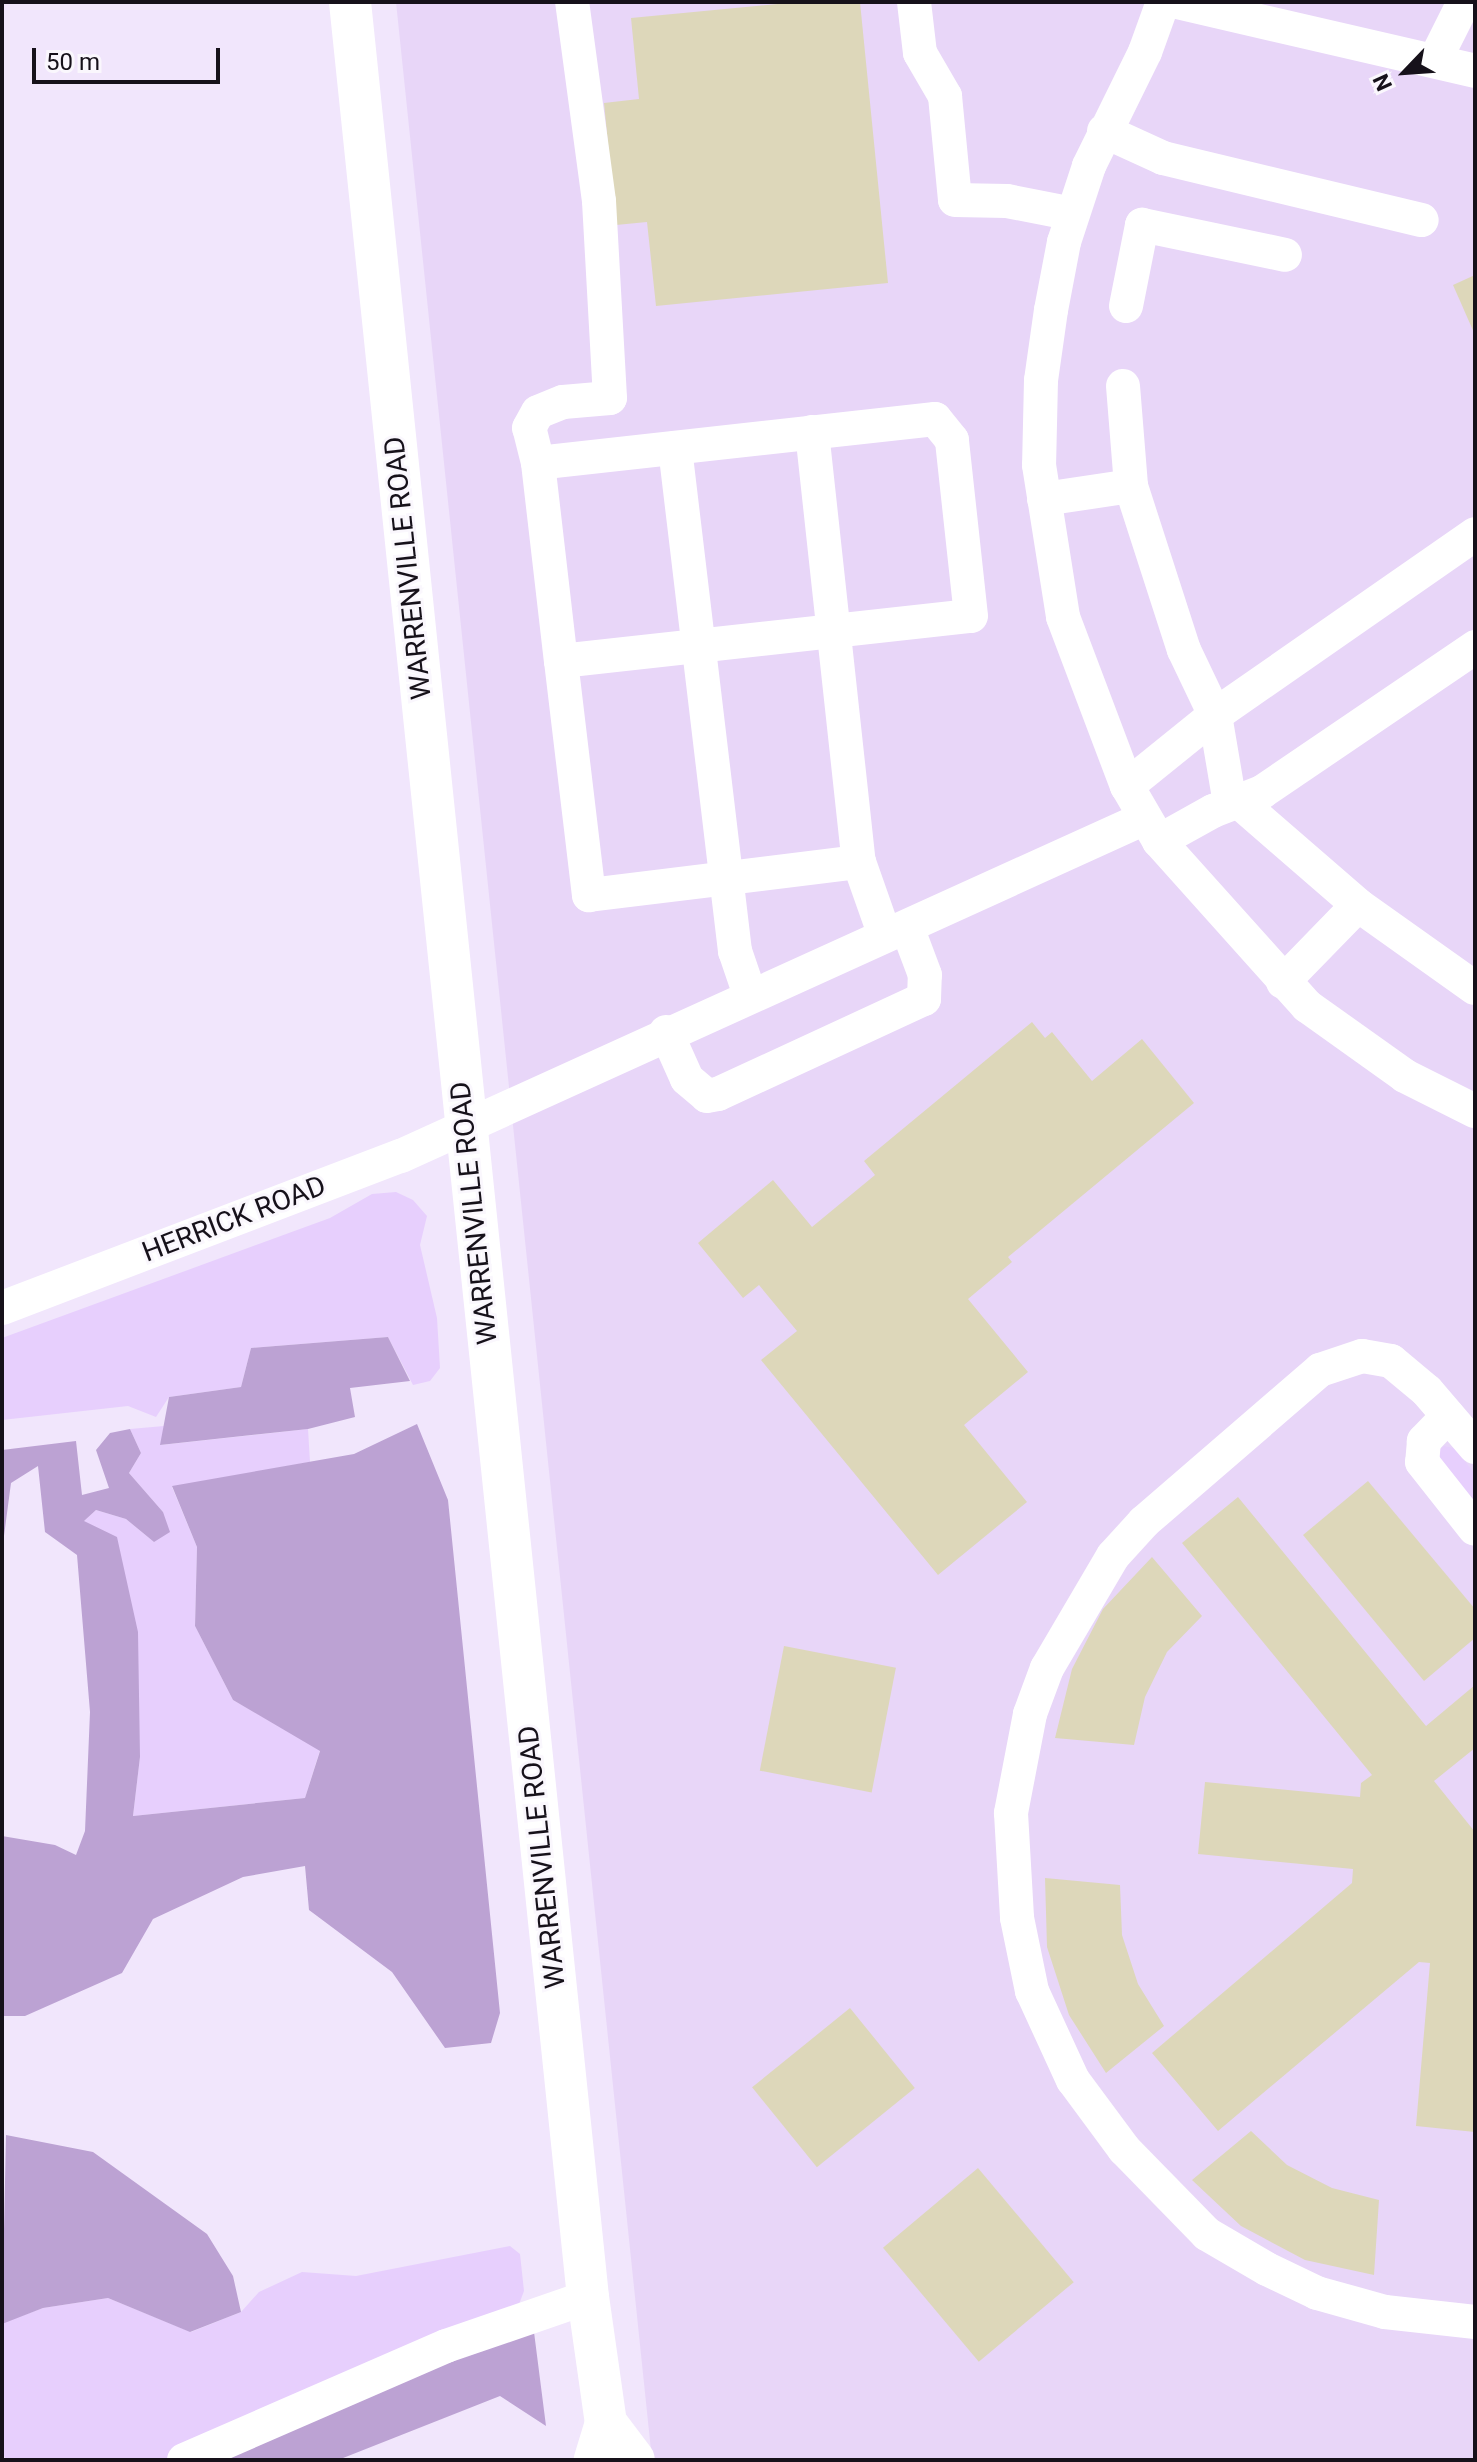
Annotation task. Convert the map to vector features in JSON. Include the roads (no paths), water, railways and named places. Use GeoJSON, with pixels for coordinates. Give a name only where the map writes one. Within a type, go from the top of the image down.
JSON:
{"type":"FeatureCollection","features":[{"type":"Feature","properties":{"kind":"main road","name":"WARRENVILLE ROAD"},"geometry":{"type":"LineString","coordinates":[[350,2],[601,2441],[634,2460]]}},
{"type":"Feature","properties":{"kind":"street"},"geometry":{"type":"LineString","coordinates":[[572,2],[599,201],[610,398],[563,402],[538,412],[529,428],[538,463],[589,895],[859,862]]}},
{"type":"Feature","properties":{"kind":"street"},"geometry":{"type":"LineString","coordinates":[[914,2],[920,53],[945,96],[955,200],[1007,201],[1073,214]]}},
{"type":"Feature","properties":{"kind":"street"},"geometry":{"type":"LineString","coordinates":[[1163,2],[1145,52],[1104,131],[1073,214],[1041,380],[1044,499],[1063,617],[1127,786],[1152,830],[1307,1006],[1405,1076],[1475,1111]]}},
{"type":"Feature","properties":{"kind":"street"},"geometry":{"type":"LineString","coordinates":[[1177,2],[1475,71]]}},
{"type":"Feature","properties":{"kind":"street"},"geometry":{"type":"LineString","coordinates":[[1435,60],[1464,2]]}},
{"type":"Feature","properties":{"kind":"street"},"geometry":{"type":"LineString","coordinates":[[1104,131],[1163,158],[1422,220]]}},
{"type":"Feature","properties":{"kind":"street"},"geometry":{"type":"LineString","coordinates":[[1126,306],[1142,225],[1285,255]]}},
{"type":"Feature","properties":{"kind":"street"},"geometry":{"type":"LineString","coordinates":[[1123,386],[1131,486],[1184,650],[1215,715],[1234,802],[1358,905],[1475,988]]}},
{"type":"Feature","properties":{"kind":"street"},"geometry":{"type":"LineString","coordinates":[[538,463],[935,419],[952,440],[971,616],[561,661]]}},
{"type":"Feature","properties":{"kind":"street"},"geometry":{"type":"LineString","coordinates":[[666,1032],[687,1079],[707,1096],[718,1094],[924,999],[925,975],[896,932],[859,862],[812,432]]}},
{"type":"Feature","properties":{"kind":"street"},"geometry":{"type":"LineString","coordinates":[[675,448],[735,951],[750,995]]}},
{"type":"Feature","properties":{"kind":"street"},"geometry":{"type":"LineString","coordinates":[[1044,499],[1131,486]]}},
{"type":"Feature","properties":{"kind":"street"},"geometry":{"type":"LineString","coordinates":[[1127,786],[1215,715],[1475,534]]}},
{"type":"Feature","properties":{"kind":"street","name":"HERRICK ROAD"},"geometry":{"type":"LineString","coordinates":[[2,1308],[465,1127],[666,1032],[896,932],[1152,830],[1262,792],[1475,647]]}},
{"type":"Feature","properties":{"kind":"street"},"geometry":{"type":"LineString","coordinates":[[1283,982],[1358,905]]}},
{"type":"Feature","properties":{"kind":"street"},"geometry":{"type":"LineString","coordinates":[[1475,1447],[1391,1361],[1362,1356],[1333,1363],[1144,1522],[1089,1591],[1047,1668],[1022,1752],[1011,1813],[1012,1863],[1032,1991],[1055,2050],[1080,2092],[1163,2192],[1207,2234],[1317,2293],[1385,2312],[1475,2322]]}},
{"type":"Feature","properties":{"kind":"street"},"geometry":{"type":"LineString","coordinates":[[1448,1416],[1424,1441],[1422,1462],[1475,1529]]}},
{"type":"Feature","properties":{"kind":"street"},"geometry":{"type":"LineString","coordinates":[[184,2460],[446,2346],[588,2297]]}}]}
